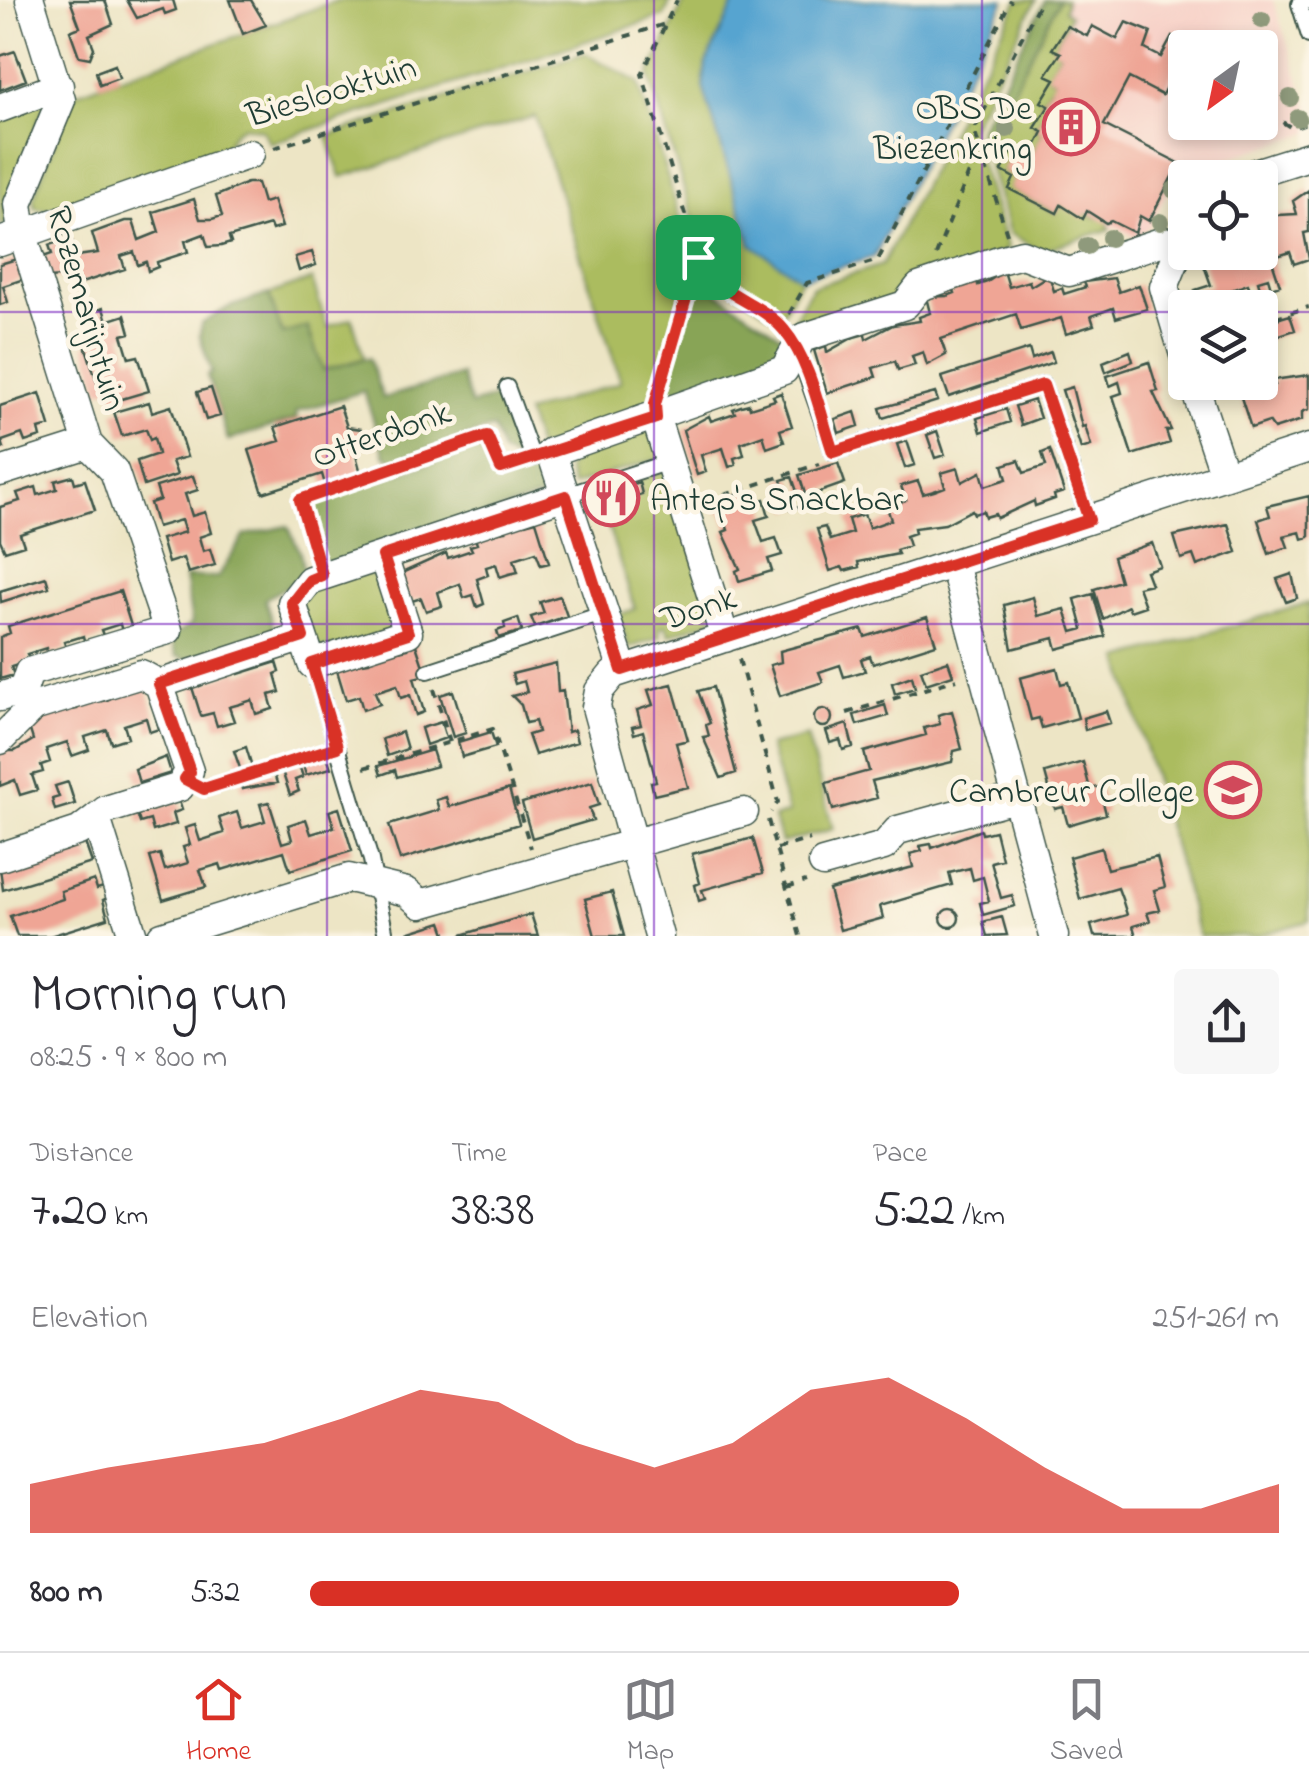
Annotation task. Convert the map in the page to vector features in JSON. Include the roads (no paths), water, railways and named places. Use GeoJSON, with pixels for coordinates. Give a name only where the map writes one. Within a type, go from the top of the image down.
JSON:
{"type":"FeatureCollection","features":[{"type":"Feature","properties":{"kind":"street"},"geometry":{"type":"LineString","coordinates":[[0,108],[59,86],[30,0]]}},
{"type":"Feature","properties":{"kind":"street","name":"Rozemarijntuin"},"geometry":{"type":"LineString","coordinates":[[19,698],[29,672],[168,630],[114,471],[88,444],[11,237],[18,204],[61,100],[59,86]]}},
{"type":"Feature","properties":{"kind":"street","name":"Bieslooktuin"},"geometry":{"type":"LineString","coordinates":[[11,237],[250,154]]}},
{"type":"Feature","properties":{"kind":"street"},"geometry":{"type":"LineString","coordinates":[[1278,166],[1309,156]]}},
{"type":"Feature","properties":{"kind":"street"},"geometry":{"type":"LineString","coordinates":[[658,936],[596,707],[599,691],[622,670],[566,496],[542,455],[784,370],[802,338],[904,305],[924,285],[1022,254],[1069,272],[1168,241]]}},
{"type":"Feature","properties":{"kind":"street"},"geometry":{"type":"LineString","coordinates":[[1168,301],[1164,287],[1171,270]]}},
{"type":"Feature","properties":{"kind":"street"},"geometry":{"type":"LineString","coordinates":[[1199,400],[1224,475]]}},
{"type":"Feature","properties":{"kind":"street"},"geometry":{"type":"LineString","coordinates":[[656,418],[725,638]]}},
{"type":"Feature","properties":{"kind":"street"},"geometry":{"type":"LineString","coordinates":[[0,472],[88,444]]}},
{"type":"Feature","properties":{"kind":"street","name":"Donk"},"geometry":{"type":"LineString","coordinates":[[622,670],[1309,448]]}},
{"type":"Feature","properties":{"kind":"street"},"geometry":{"type":"LineString","coordinates":[[307,651],[292,603],[310,580],[566,496]]}},
{"type":"Feature","properties":{"kind":"street"},"geometry":{"type":"LineString","coordinates":[[159,684],[408,633],[383,556]]}},
{"type":"Feature","properties":{"kind":"street"},"geometry":{"type":"LineString","coordinates":[[954,564],[1054,936]]}},
{"type":"Feature","properties":{"kind":"street"},"geometry":{"type":"LineString","coordinates":[[0,740],[19,698],[141,674],[159,684],[190,772],[180,786],[106,810],[79,831],[0,856]]}},
{"type":"Feature","properties":{"kind":"street"},"geometry":{"type":"LineString","coordinates":[[822,863],[884,846],[898,830],[1015,798]]}},
{"type":"Feature","properties":{"kind":"street"},"geometry":{"type":"LineString","coordinates":[[162,936],[349,878],[408,892],[422,904],[744,812]]}},
{"type":"Feature","properties":{"kind":"street"},"geometry":{"type":"LineString","coordinates":[[96,818],[134,936]]}},
{"type":"Feature","properties":{"kind":"lane"},"geometry":{"type":"LineString","coordinates":[[1309,1],[1299,4],[1309,36]]}},
{"type":"Feature","properties":{"kind":"lane"},"geometry":{"type":"LineString","coordinates":[[797,348],[833,452],[1043,385],[1089,520]]}},
{"type":"Feature","properties":{"kind":"lane"},"geometry":{"type":"LineString","coordinates":[[507,387],[542,455]]}},
{"type":"Feature","properties":{"kind":"lane"},"geometry":{"type":"LineString","coordinates":[[566,496],[659,465]]}},
{"type":"Feature","properties":{"kind":"lane"},"geometry":{"type":"LineString","coordinates":[[428,670],[606,613]]}},
{"type":"Feature","properties":{"kind":"lane"},"geometry":{"type":"LineString","coordinates":[[307,651],[371,860],[386,936]]}},
{"type":"Feature","properties":{"kind":"water"},"geometry":{"type":"Polygon","coordinates":[[[736,0],[1005,0],[874,257],[801,279],[751,244],[703,87],[706,63],[736,0]]]}},
{"type":"Feature","properties":{"kind":"place","name":"OBS De Biezenkring"},"geometry":{"type":"Point","coordinates":[1071,127]}},
{"type":"Feature","properties":{"kind":"place","name":"Antep's Snackbar"},"geometry":{"type":"Point","coordinates":[611,498]}},
{"type":"Feature","properties":{"kind":"place","name":"Cambreur College"},"geometry":{"type":"Point","coordinates":[1233,790]}}]}
